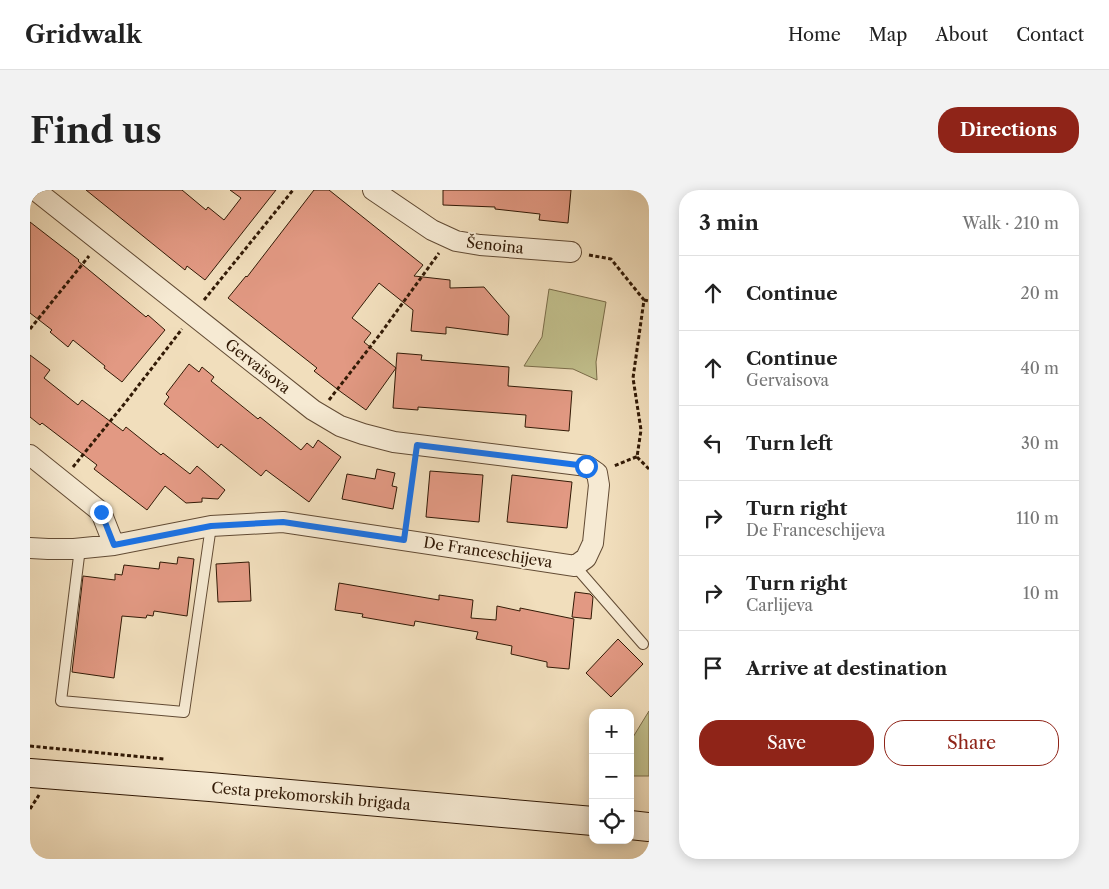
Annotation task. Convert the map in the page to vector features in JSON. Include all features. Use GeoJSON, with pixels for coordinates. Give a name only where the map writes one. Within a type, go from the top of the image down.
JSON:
{"type":"FeatureCollection","features":[{"type":"Feature","properties":{"kind":"main road","name":"Cesta prekomorskih brigada"},"geometry":{"type":"LineString","coordinates":[[30,773],[210,786],[589,821]]}},
{"type":"Feature","properties":{"kind":"main road"},"geometry":{"type":"LineString","coordinates":[[634,825],[649,827]]}},
{"type":"Feature","properties":{"kind":"street","name":"Gervaisova"},"geometry":{"type":"LineString","coordinates":[[35,190],[313,410],[340,426],[394,442],[586,466],[597,473]]}},
{"type":"Feature","properties":{"kind":"street","name":"Šenoina"},"geometry":{"type":"LineString","coordinates":[[373,190],[432,230],[456,241],[480,245],[571,252]]}},
{"type":"Feature","properties":{"kind":"street"},"geometry":{"type":"LineString","coordinates":[[30,455],[101,512],[114,545]]}},
{"type":"Feature","properties":{"kind":"street"},"geometry":{"type":"LineString","coordinates":[[581,562],[593,543],[599,485],[597,473]]}},
{"type":"Feature","properties":{"kind":"street","name":"De Franceschijeva"},"geometry":{"type":"LineString","coordinates":[[30,548],[80,548],[114,545],[211,526],[283,522],[404,540],[581,562]]}},
{"type":"Feature","properties":{"kind":"lane"},"geometry":{"type":"LineString","coordinates":[[80,548],[61,701],[184,712],[211,526]]}},
{"type":"Feature","properties":{"kind":"lane"},"geometry":{"type":"LineString","coordinates":[[581,562],[643,644]]}},
{"type":"Feature","properties":{"kind":"path"},"geometry":{"type":"LineString","coordinates":[[260,232],[293,190]]}},
{"type":"Feature","properties":{"kind":"path"},"geometry":{"type":"LineString","coordinates":[[318,413],[381,334],[450,238]]}},
{"type":"Feature","properties":{"kind":"path"},"geometry":{"type":"LineString","coordinates":[[30,329],[101,242]]}},
{"type":"Feature","properties":{"kind":"path"},"geometry":{"type":"LineString","coordinates":[[571,252],[611,259],[644,300],[649,301]]}},
{"type":"Feature","properties":{"kind":"path"},"geometry":{"type":"LineString","coordinates":[[637,457],[641,430],[633,378],[644,300]]}},
{"type":"Feature","properties":{"kind":"path"},"geometry":{"type":"LineString","coordinates":[[62,481],[125,403]]}},
{"type":"Feature","properties":{"kind":"path"},"geometry":{"type":"LineString","coordinates":[[404,540],[417,445]]}},
{"type":"Feature","properties":{"kind":"path"},"geometry":{"type":"LineString","coordinates":[[637,457],[649,469]]}},
{"type":"Feature","properties":{"kind":"path"},"geometry":{"type":"LineString","coordinates":[[597,473],[637,457]]}},
{"type":"Feature","properties":{"kind":"shaded area"},"geometry":{"type":"Polygon","coordinates":[[[549,289],[606,302],[596,362],[597,380],[573,369],[524,366],[542,337],[549,289]]]}},
{"type":"Feature","properties":{"kind":"shaded area"},"geometry":{"type":"Polygon","coordinates":[[[649,711],[649,776],[634,776],[634,735],[649,711]]]}},
{"type":"Feature","properties":{"kind":"building"},"geometry":{"type":"Polygon","coordinates":[[[86,190],[182,190],[206,210],[208,207],[224,220],[241,198],[230,190],[276,190],[205,280],[187,266],[185,270],[86,190]]]}},
{"type":"Feature","properties":{"kind":"building"},"geometry":{"type":"Polygon","coordinates":[[[314,190],[329,190],[423,265],[414,276],[450,280],[450,288],[484,287],[509,316],[508,335],[446,327],[446,334],[411,331],[413,310],[379,283],[352,318],[371,333],[364,342],[396,368],[366,410],[341,392],[314,371],[317,368],[228,298],[247,277],[314,190]]]}},
{"type":"Feature","properties":{"kind":"building"},"geometry":{"type":"Polygon","coordinates":[[[443,190],[571,190],[568,223],[539,220],[540,214],[495,209],[495,207],[443,205],[443,190]]]}},
{"type":"Feature","properties":{"kind":"building"},"geometry":{"type":"Polygon","coordinates":[[[30,222],[79,260],[146,317],[148,315],[165,330],[122,382],[73,340],[68,347],[50,332],[52,330],[30,313],[30,222]]]}},
{"type":"Feature","properties":{"kind":"building"},"geometry":{"type":"Polygon","coordinates":[[[397,353],[422,355],[421,360],[509,367],[508,386],[572,391],[569,431],[525,427],[526,415],[418,407],[418,410],[393,408],[397,353]]]}},
{"type":"Feature","properties":{"kind":"building"},"geometry":{"type":"Polygon","coordinates":[[[30,355],[50,370],[44,378],[78,405],[82,400],[123,431],[126,427],[161,455],[163,453],[190,474],[197,466],[225,490],[218,499],[202,498],[202,502],[186,503],[165,486],[147,510],[94,469],[97,465],[42,423],[40,425],[30,417],[30,355]]]}},
{"type":"Feature","properties":{"kind":"building"},"geometry":{"type":"Polygon","coordinates":[[[189,364],[199,372],[202,367],[214,377],[211,381],[258,419],[260,417],[301,450],[307,443],[313,448],[318,440],[341,457],[309,502],[266,470],[261,476],[221,444],[218,448],[164,404],[169,397],[166,394],[189,364]]]}},
{"type":"Feature","properties":{"kind":"building"},"geometry":{"type":"Polygon","coordinates":[[[377,469],[395,473],[392,486],[397,487],[393,509],[342,499],[347,474],[375,479],[377,469]]]}},
{"type":"Feature","properties":{"kind":"building"},"geometry":{"type":"Polygon","coordinates":[[[430,471],[483,475],[479,522],[426,517],[430,471]]]}},
{"type":"Feature","properties":{"kind":"building"},"geometry":{"type":"Polygon","coordinates":[[[512,475],[572,482],[567,528],[507,522],[512,475]]]}},
{"type":"Feature","properties":{"kind":"building"},"geometry":{"type":"Polygon","coordinates":[[[178,557],[194,559],[187,616],[154,611],[153,616],[147,615],[146,618],[122,616],[114,678],[72,672],[83,576],[115,580],[115,574],[122,575],[124,565],[159,569],[160,562],[177,564],[178,557]]]}},
{"type":"Feature","properties":{"kind":"building"},"geometry":{"type":"Polygon","coordinates":[[[249,562],[251,601],[218,602],[216,564],[249,562]]]}},
{"type":"Feature","properties":{"kind":"building"},"geometry":{"type":"Polygon","coordinates":[[[339,583],[439,600],[439,595],[473,600],[471,618],[496,620],[497,606],[520,611],[520,608],[574,619],[569,669],[547,667],[547,662],[511,654],[512,646],[476,639],[478,632],[415,621],[414,626],[362,617],[363,614],[335,610],[339,583]]]}},
{"type":"Feature","properties":{"kind":"building"},"geometry":{"type":"Polygon","coordinates":[[[575,592],[590,594],[593,597],[591,619],[572,617],[575,592]]]}},
{"type":"Feature","properties":{"kind":"building"},"geometry":{"type":"Polygon","coordinates":[[[618,639],[643,664],[611,697],[586,673],[618,639]]]}},
{"type":"Feature","properties":{"kind":"route"},"geometry":{"type":"LineString","coordinates":[[101,512],[114,545],[211,526],[283,522],[404,540],[417,445],[586,466]]}}]}
